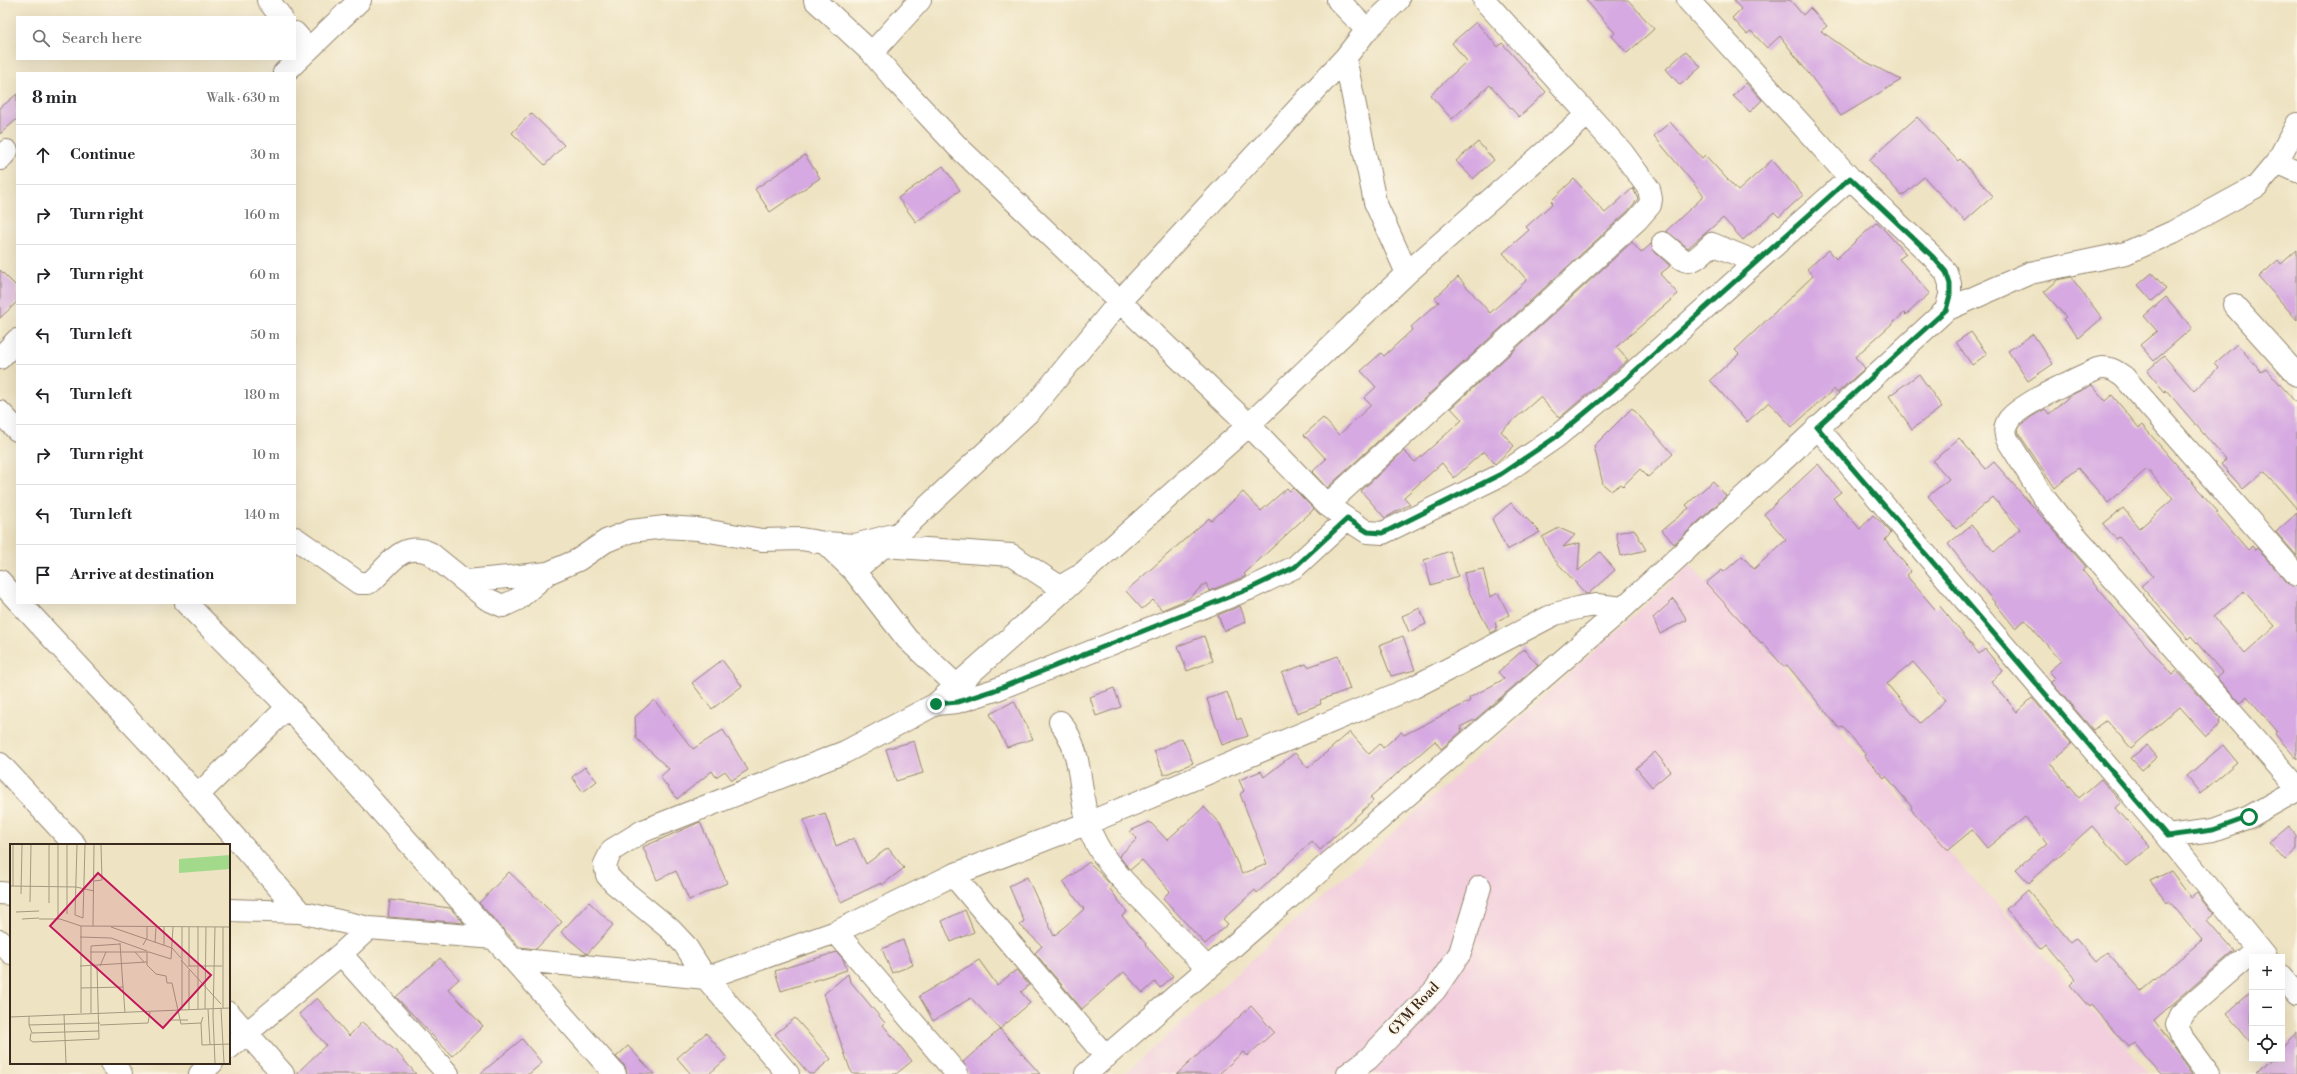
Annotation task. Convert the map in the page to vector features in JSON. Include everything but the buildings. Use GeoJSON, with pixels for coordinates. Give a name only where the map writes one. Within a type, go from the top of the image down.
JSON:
{"type":"FeatureCollection","features":[{"type":"Feature","properties":{"kind":"street"},"geometry":{"type":"LineString","coordinates":[[268,0],[280,16]]}},
{"type":"Feature","properties":{"kind":"street"},"geometry":{"type":"LineString","coordinates":[[296,52],[302,41],[360,0]]}},
{"type":"Feature","properties":{"kind":"street"},"geometry":{"type":"LineString","coordinates":[[815,0],[872,53],[957,146],[1249,425],[1327,505],[1368,532],[1383,533],[1501,474],[1556,437],[1626,379],[1850,178]]}},
{"type":"Feature","properties":{"kind":"street"},"geometry":{"type":"LineString","coordinates":[[872,53],[920,0]]}},
{"type":"Feature","properties":{"kind":"street"},"geometry":{"type":"LineString","coordinates":[[1338,0],[1367,30]]}},
{"type":"Feature","properties":{"kind":"street"},"geometry":{"type":"LineString","coordinates":[[854,571],[891,540],[1031,410],[1120,301],[1345,58],[1367,30],[1398,0]]}},
{"type":"Feature","properties":{"kind":"street"},"geometry":{"type":"LineString","coordinates":[[1327,505],[1497,350],[1647,209],[1651,199],[1649,189],[1622,152],[1484,0]]}},
{"type":"Feature","properties":{"kind":"street"},"geometry":{"type":"LineString","coordinates":[[1688,0],[1850,178],[1932,256],[1946,272],[1950,284],[1950,295],[1946,310]]}},
{"type":"Feature","properties":{"kind":"street"},"geometry":{"type":"LineString","coordinates":[[1345,58],[1375,202],[1407,273]]}},
{"type":"Feature","properties":{"kind":"street"},"geometry":{"type":"LineString","coordinates":[[285,72],[291,60]]}},
{"type":"Feature","properties":{"kind":"street"},"geometry":{"type":"LineString","coordinates":[[788,1074],[706,978],[686,945],[611,879],[605,864],[612,850],[643,831],[845,752],[936,704],[1249,425],[1407,273],[1587,115]]}},
{"type":"Feature","properties":{"kind":"street"},"geometry":{"type":"LineString","coordinates":[[1086,1074],[1623,608],[1817,427],[1946,310],[2030,273],[2126,253],[2173,232],[2257,186],[2277,162],[2297,124]]}},
{"type":"Feature","properties":{"kind":"street"},"geometry":{"type":"LineString","coordinates":[[2277,162],[2297,171]]}},
{"type":"Feature","properties":{"kind":"street"},"geometry":{"type":"LineString","coordinates":[[1662,243],[1682,260],[1689,262],[1697,259],[1712,244],[1756,262]]}},
{"type":"Feature","properties":{"kind":"street"},"geometry":{"type":"LineString","coordinates":[[2234,305],[2297,375]]}},
{"type":"Feature","properties":{"kind":"street"},"geometry":{"type":"LineString","coordinates":[[2297,575],[2124,377],[2115,370],[2105,367],[2096,369],[2023,409],[2008,422],[2005,430],[2007,439],[2042,495],[2060,518],[2297,787]]}},
{"type":"Feature","properties":{"kind":"street"},"geometry":{"type":"LineString","coordinates":[[0,412],[16,429]]}},
{"type":"Feature","properties":{"kind":"street"},"geometry":{"type":"LineString","coordinates":[[1817,427],[2167,836],[2261,953],[2182,1013],[2177,1025],[2183,1039],[2209,1074]]}},
{"type":"Feature","properties":{"kind":"street"},"geometry":{"type":"LineString","coordinates":[[936,704],[958,702],[995,690],[1251,588],[1295,567],[1347,519]]}},
{"type":"Feature","properties":{"kind":"street"},"geometry":{"type":"LineString","coordinates":[[296,539],[360,583],[368,583],[373,580],[404,551],[414,548],[430,553],[467,581],[548,573],[578,560],[594,547],[616,535],[645,529],[697,529],[762,540],[801,540],[855,545],[891,540],[1011,555],[1060,587],[1085,572]]}},
{"type":"Feature","properties":{"kind":"street"},"geometry":{"type":"LineString","coordinates":[[825,543],[854,571],[907,639],[957,686]]}},
{"type":"Feature","properties":{"kind":"street"},"geometry":{"type":"LineString","coordinates":[[0,581],[16,599]]}},
{"type":"Feature","properties":{"kind":"street"},"geometry":{"type":"LineString","coordinates":[[21,604],[198,795],[300,912]]}},
{"type":"Feature","properties":{"kind":"street"},"geometry":{"type":"LineString","coordinates":[[187,604],[288,707],[615,1074]]}},
{"type":"Feature","properties":{"kind":"street"},"geometry":{"type":"LineString","coordinates":[[512,959],[706,978],[836,932],[953,875],[1088,823],[1414,687],[1555,614],[1597,605],[1623,608]]}},
{"type":"Feature","properties":{"kind":"street"},"geometry":{"type":"LineString","coordinates":[[198,795],[288,707]]}},
{"type":"Feature","properties":{"kind":"street"},"geometry":{"type":"LineString","coordinates":[[1060,722],[1067,731],[1076,757],[1088,823],[1096,844],[1106,859],[1134,892],[1208,969]]}},
{"type":"Feature","properties":{"kind":"street"},"geometry":{"type":"LineString","coordinates":[[0,764],[74,844]]}},
{"type":"Feature","properties":{"kind":"street"},"geometry":{"type":"LineString","coordinates":[[2167,836],[2213,830],[2249,817],[2297,790]]}},
{"type":"Feature","properties":{"kind":"street"},"geometry":{"type":"LineString","coordinates":[[953,875],[1106,1056]]}},
{"type":"Feature","properties":{"kind":"street","name":"GYM Road"},"geometry":{"type":"LineString","coordinates":[[1348,1074],[1368,1059],[1435,990],[1460,953],[1480,887]]}},
{"type":"Feature","properties":{"kind":"street"},"geometry":{"type":"LineString","coordinates":[[0,893],[10,894]]}},
{"type":"Feature","properties":{"kind":"street"},"geometry":{"type":"LineString","coordinates":[[230,910],[300,912],[369,928],[495,938]]}},
{"type":"Feature","properties":{"kind":"street"},"geometry":{"type":"LineString","coordinates":[[230,1047],[341,954],[369,928]]}},
{"type":"Feature","properties":{"kind":"street"},"geometry":{"type":"LineString","coordinates":[[836,932],[957,1074]]}},
{"type":"Feature","properties":{"kind":"street"},"geometry":{"type":"LineString","coordinates":[[0,941],[10,952]]}},
{"type":"Feature","properties":{"kind":"street"},"geometry":{"type":"LineString","coordinates":[[341,954],[448,1074]]}},
{"type":"Feature","properties":{"kind":"street"},"geometry":{"type":"LineString","coordinates":[[2285,979],[2297,993]]}},
{"type":"Feature","properties":{"kind":"street"},"geometry":{"type":"LineString","coordinates":[[230,1014],[283,1074]]}},
{"type":"Feature","properties":{"kind":"street"},"geometry":{"type":"LineString","coordinates":[[112,1064],[121,1074]]}},
{"type":"Feature","properties":{"kind":"street"},"geometry":{"type":"LineString","coordinates":[[200,1074],[211,1064]]}},
{"type":"Feature","properties":{"kind":"shaded area"},"geometry":{"type":"Polygon","coordinates":[[[1690,565],[2150,1074],[1125,1074],[1690,565]]]}},
{"type":"Feature","properties":{"kind":"route"},"geometry":{"type":"LineString","coordinates":[[936,704],[958,702],[995,690],[1251,588],[1295,567],[1316,550],[1347,519],[1368,532],[1383,533],[1476,488],[1501,474],[1556,437],[1626,379],[1850,178],[1932,256],[1946,272],[1950,284],[1950,295],[1946,310],[1817,427],[2167,836],[2213,830],[2249,817]]}}]}
